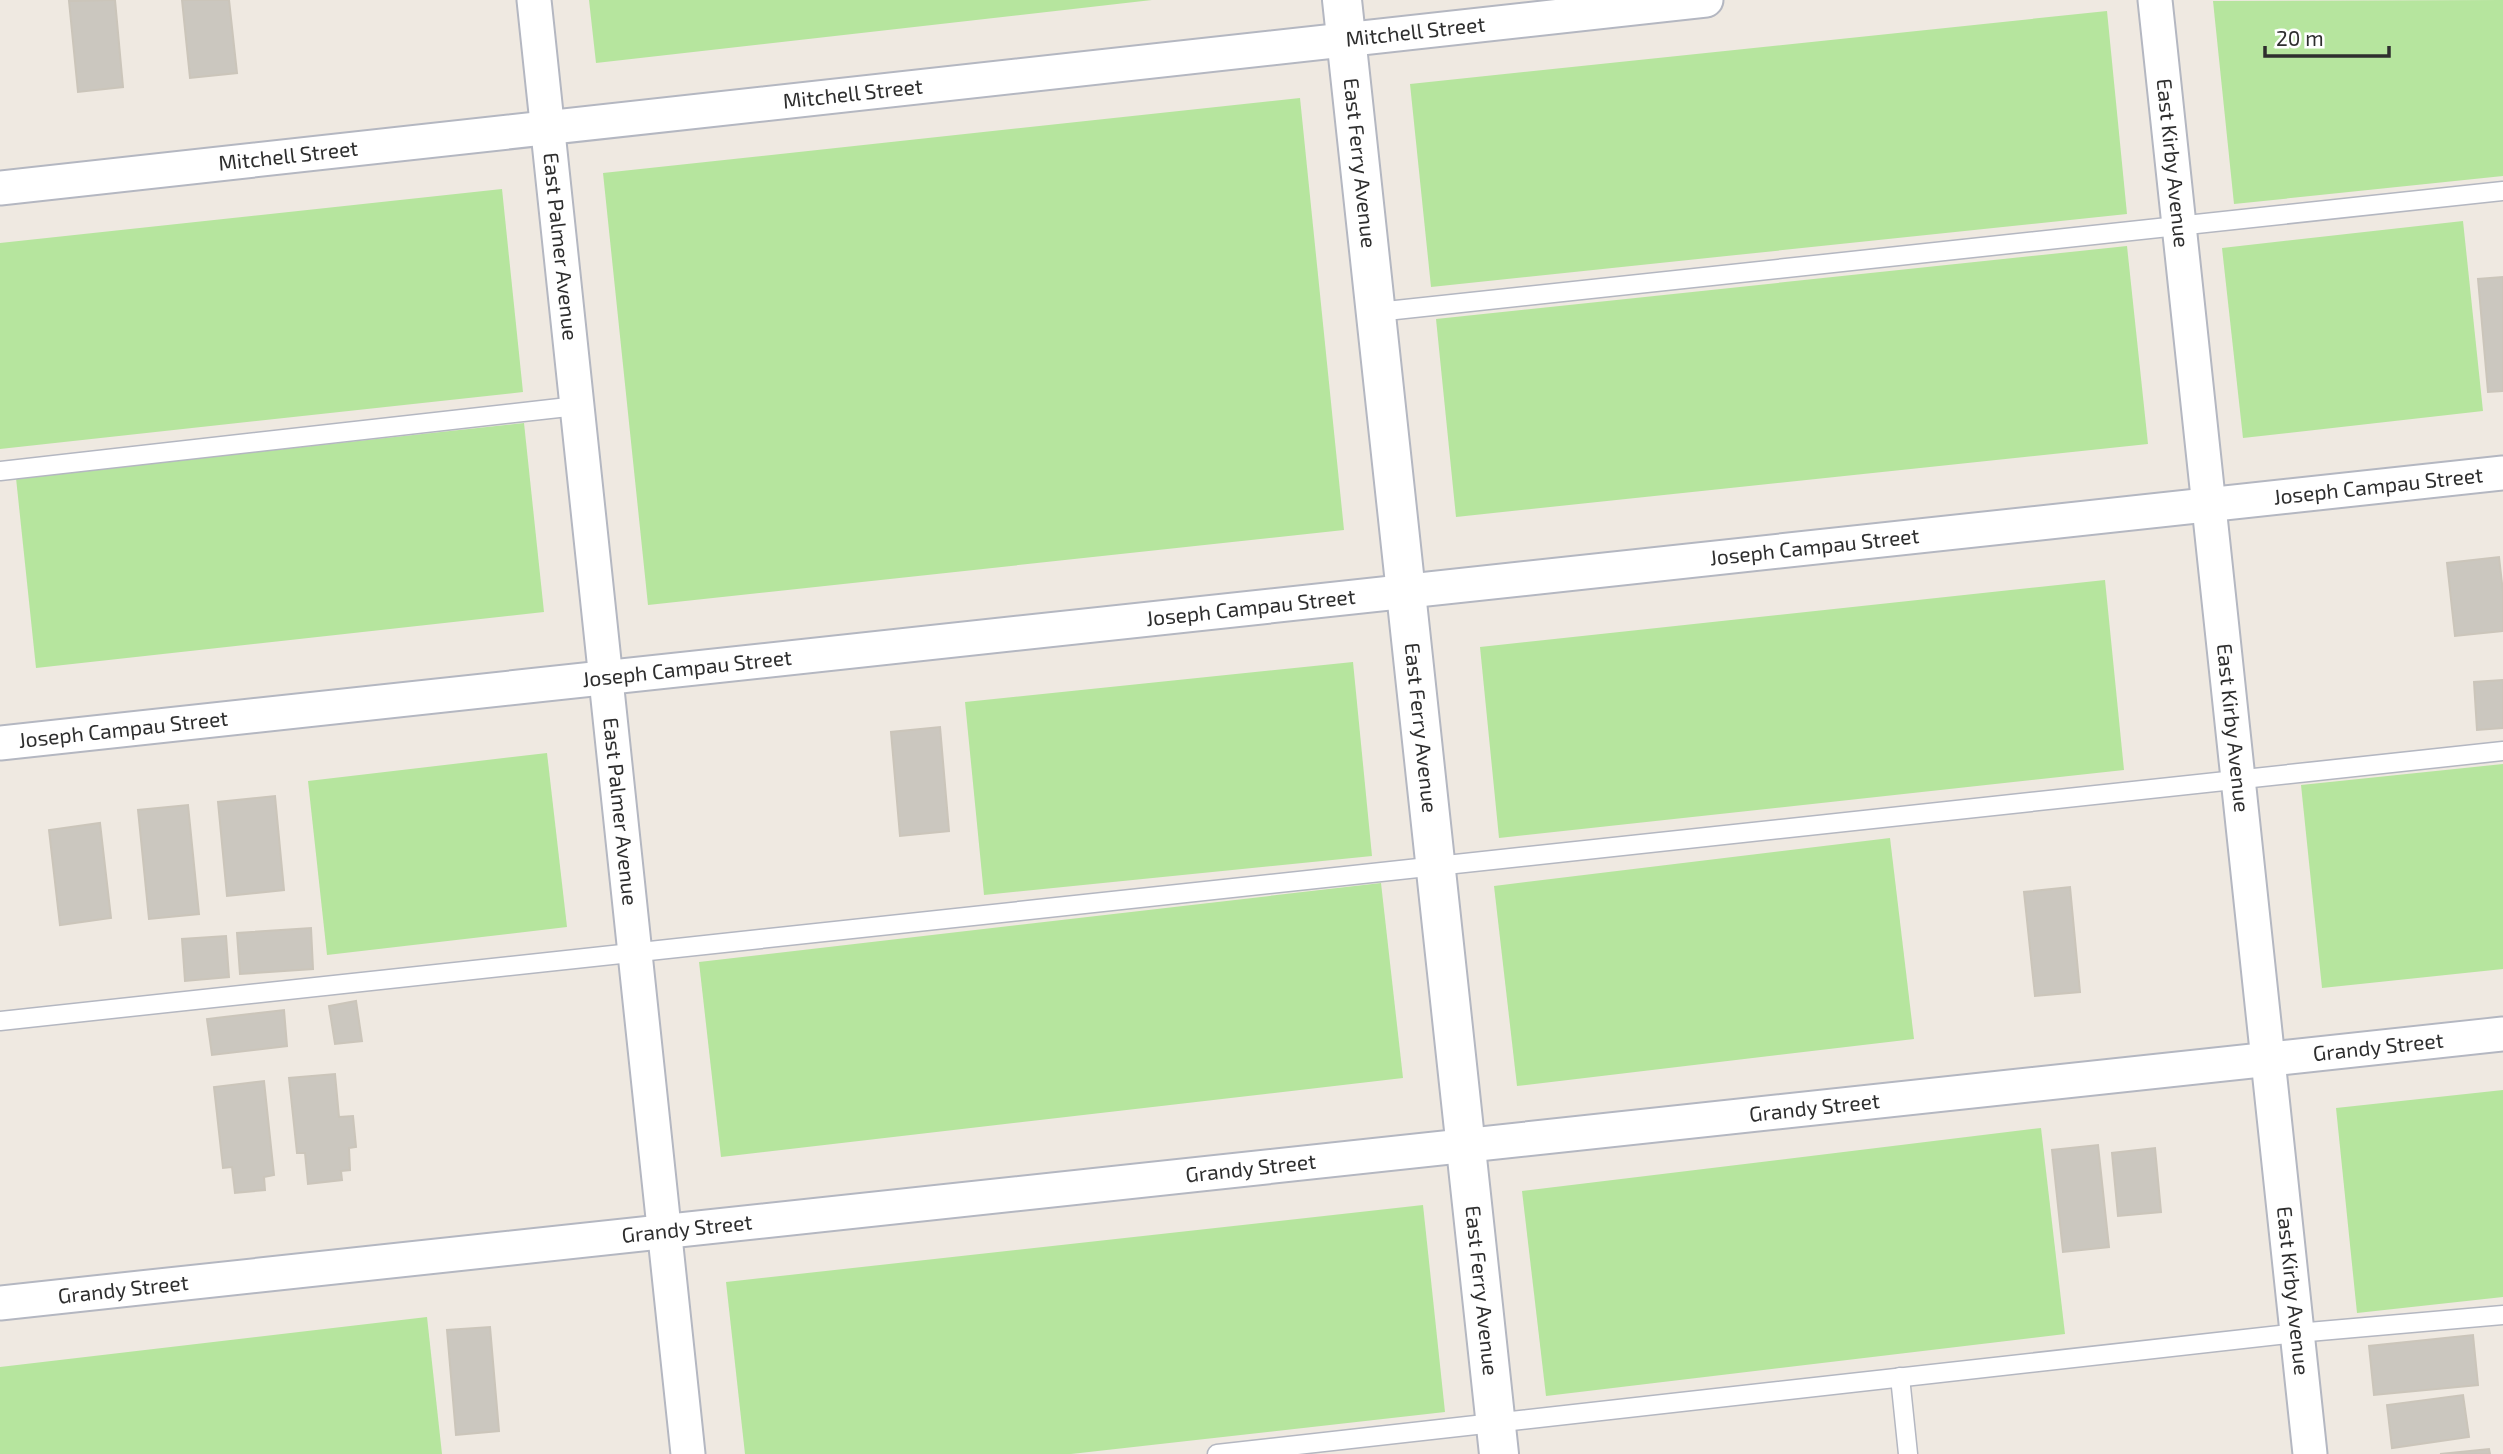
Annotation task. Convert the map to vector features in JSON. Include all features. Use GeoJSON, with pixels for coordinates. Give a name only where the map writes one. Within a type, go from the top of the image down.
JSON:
{"type":"FeatureCollection","features":[{"type":"Feature","properties":{"kind":"street","name":"East Palmer Avenue"},"geometry":{"type":"LineString","coordinates":[[534,0],[688,1454]]}},
{"type":"Feature","properties":{"kind":"street","name":"East Ferry Avenue"},"geometry":{"type":"LineString","coordinates":[[1342,0],[1497,1438]]}},
{"type":"Feature","properties":{"kind":"street","name":"Mitchell Street"},"geometry":{"type":"LineString","coordinates":[[0,188],[1706,0]]}},
{"type":"Feature","properties":{"kind":"street","name":"East Kirby Avenue"},"geometry":{"type":"LineString","coordinates":[[2155,0],[2310,1454]]}},
{"type":"Feature","properties":{"kind":"street","name":"Joseph Campau Street"},"geometry":{"type":"LineString","coordinates":[[0,743],[2503,473]]}},
{"type":"Feature","properties":{"kind":"street","name":"Grandy Street"},"geometry":{"type":"LineString","coordinates":[[0,1303],[2503,1034]]}},
{"type":"Feature","properties":{"kind":"lane"},"geometry":{"type":"LineString","coordinates":[[1377,312],[2503,191]]}},
{"type":"Feature","properties":{"kind":"lane"},"geometry":{"type":"LineString","coordinates":[[0,471],[577,406]]}},
{"type":"Feature","properties":{"kind":"lane"},"geometry":{"type":"LineString","coordinates":[[0,1021],[2503,751]]}},
{"type":"Feature","properties":{"kind":"lane"},"geometry":{"type":"LineString","coordinates":[[1217,1454],[1497,1438],[1900,1377],[2297,1333],[2503,1315]]}},
{"type":"Feature","properties":{"kind":"lane"},"geometry":{"type":"LineString","coordinates":[[1900,1377],[1908,1454]]}},
{"type":"Feature","properties":{"kind":"green space"},"geometry":{"type":"Polygon","coordinates":[[[589,0],[1152,0],[596,63],[589,0]]]}},
{"type":"Feature","properties":{"kind":"green space"},"geometry":{"type":"Polygon","coordinates":[[[2503,0],[2503,176],[2234,204],[2213,1],[2503,0]]]}},
{"type":"Feature","properties":{"kind":"green space"},"geometry":{"type":"Polygon","coordinates":[[[2107,11],[2127,214],[1431,287],[1410,84],[2107,11]]]}},
{"type":"Feature","properties":{"kind":"green space"},"geometry":{"type":"Polygon","coordinates":[[[1300,98],[1344,530],[648,605],[603,173],[1300,98]]]}},
{"type":"Feature","properties":{"kind":"green space"},"geometry":{"type":"Polygon","coordinates":[[[502,189],[523,392],[0,449],[0,243],[502,189]]]}},
{"type":"Feature","properties":{"kind":"green space"},"geometry":{"type":"Polygon","coordinates":[[[2463,221],[2483,411],[2243,438],[2222,248],[2463,221]]]}},
{"type":"Feature","properties":{"kind":"green space"},"geometry":{"type":"Polygon","coordinates":[[[2127,246],[2148,444],[1456,517],[1436,319],[2127,246]]]}},
{"type":"Feature","properties":{"kind":"green space"},"geometry":{"type":"Polygon","coordinates":[[[524,423],[544,612],[36,668],[16,478],[524,423]]]}},
{"type":"Feature","properties":{"kind":"green space"},"geometry":{"type":"Polygon","coordinates":[[[2105,580],[2124,770],[1499,838],[1480,647],[2105,580]]]}},
{"type":"Feature","properties":{"kind":"green space"},"geometry":{"type":"Polygon","coordinates":[[[1353,662],[1372,856],[984,895],[965,702],[1353,662]]]}},
{"type":"Feature","properties":{"kind":"green space"},"geometry":{"type":"Polygon","coordinates":[[[547,753],[567,927],[327,955],[308,781],[547,753]]]}},
{"type":"Feature","properties":{"kind":"green space"},"geometry":{"type":"Polygon","coordinates":[[[2503,764],[2503,969],[2322,988],[2301,785],[2503,764]]]}},
{"type":"Feature","properties":{"kind":"green space"},"geometry":{"type":"Polygon","coordinates":[[[1890,838],[1914,1039],[1517,1086],[1494,886],[1890,838]]]}},
{"type":"Feature","properties":{"kind":"green space"},"geometry":{"type":"Polygon","coordinates":[[[1381,883],[1403,1078],[721,1157],[699,962],[1381,883]]]}},
{"type":"Feature","properties":{"kind":"green space"},"geometry":{"type":"Polygon","coordinates":[[[2503,1090],[2503,1297],[2357,1313],[2336,1108],[2503,1090]]]}},
{"type":"Feature","properties":{"kind":"green space"},"geometry":{"type":"Polygon","coordinates":[[[2041,1128],[2065,1334],[1546,1396],[1522,1191],[2041,1128]]]}},
{"type":"Feature","properties":{"kind":"green space"},"geometry":{"type":"Polygon","coordinates":[[[1423,1205],[1445,1412],[1071,1454],[745,1454],[726,1282],[1423,1205]]]}},
{"type":"Feature","properties":{"kind":"green space"},"geometry":{"type":"Polygon","coordinates":[[[427,1317],[442,1454],[0,1454],[0,1367],[427,1317]]]}},
{"type":"Feature","properties":{"kind":"building"},"geometry":{"type":"Polygon","coordinates":[[[115,0],[123,87],[78,92],[69,1],[115,0]]]}},
{"type":"Feature","properties":{"kind":"building"},"geometry":{"type":"Polygon","coordinates":[[[182,0],[229,0],[237,73],[190,78],[182,0]]]}},
{"type":"Feature","properties":{"kind":"building"},"geometry":{"type":"Polygon","coordinates":[[[2503,277],[2503,391],[2488,392],[2478,279],[2503,277]]]}},
{"type":"Feature","properties":{"kind":"building"},"geometry":{"type":"Polygon","coordinates":[[[2499,557],[2503,592],[2503,631],[2455,636],[2447,563],[2499,557]]]}},
{"type":"Feature","properties":{"kind":"building"},"geometry":{"type":"Polygon","coordinates":[[[2503,680],[2503,728],[2477,730],[2474,682],[2503,680]]]}},
{"type":"Feature","properties":{"kind":"building"},"geometry":{"type":"Polygon","coordinates":[[[940,727],[949,831],[900,836],[891,732],[940,727]]]}},
{"type":"Feature","properties":{"kind":"building"},"geometry":{"type":"Polygon","coordinates":[[[275,796],[284,890],[227,896],[218,802],[275,796]]]}},
{"type":"Feature","properties":{"kind":"building"},"geometry":{"type":"Polygon","coordinates":[[[188,805],[199,914],[149,919],[138,810],[188,805]]]}},
{"type":"Feature","properties":{"kind":"building"},"geometry":{"type":"Polygon","coordinates":[[[100,823],[111,918],[60,925],[49,830],[100,823]]]}},
{"type":"Feature","properties":{"kind":"building"},"geometry":{"type":"Polygon","coordinates":[[[2070,887],[2080,992],[2035,996],[2024,892],[2070,887]]]}},
{"type":"Feature","properties":{"kind":"building"},"geometry":{"type":"Polygon","coordinates":[[[311,928],[313,969],[240,974],[237,933],[311,928]]]}},
{"type":"Feature","properties":{"kind":"building"},"geometry":{"type":"Polygon","coordinates":[[[226,936],[229,977],[185,981],[182,939],[226,936]]]}},
{"type":"Feature","properties":{"kind":"building"},"geometry":{"type":"Polygon","coordinates":[[[356,1001],[362,1041],[335,1044],[329,1006],[356,1001]]]}},
{"type":"Feature","properties":{"kind":"building"},"geometry":{"type":"Polygon","coordinates":[[[284,1010],[287,1046],[212,1055],[207,1019],[284,1010]]]}},
{"type":"Feature","properties":{"kind":"building"},"geometry":{"type":"Polygon","coordinates":[[[335,1074],[339,1117],[353,1116],[356,1147],[349,1148],[350,1170],[341,1171],[342,1180],[308,1184],[305,1153],[297,1153],[289,1078],[335,1074]]]}},
{"type":"Feature","properties":{"kind":"building"},"geometry":{"type":"Polygon","coordinates":[[[264,1081],[274,1175],[264,1177],[265,1190],[235,1193],[232,1167],[223,1168],[214,1087],[264,1081]]]}},
{"type":"Feature","properties":{"kind":"building"},"geometry":{"type":"Polygon","coordinates":[[[2098,1145],[2109,1247],[2063,1252],[2052,1150],[2098,1145]]]}},
{"type":"Feature","properties":{"kind":"building"},"geometry":{"type":"Polygon","coordinates":[[[2155,1148],[2161,1212],[2118,1216],[2112,1153],[2155,1148]]]}},
{"type":"Feature","properties":{"kind":"building"},"geometry":{"type":"Polygon","coordinates":[[[490,1327],[499,1431],[456,1435],[447,1330],[490,1327]]]}},
{"type":"Feature","properties":{"kind":"building"},"geometry":{"type":"Polygon","coordinates":[[[2473,1335],[2478,1385],[2374,1395],[2369,1346],[2473,1335]]]}},
{"type":"Feature","properties":{"kind":"building"},"geometry":{"type":"Polygon","coordinates":[[[2463,1395],[2469,1437],[2392,1448],[2387,1405],[2463,1395]]]}},
{"type":"Feature","properties":{"kind":"building"},"geometry":{"type":"Polygon","coordinates":[[[2489,1449],[2490,1454],[2440,1454],[2489,1449]]]}}]}
